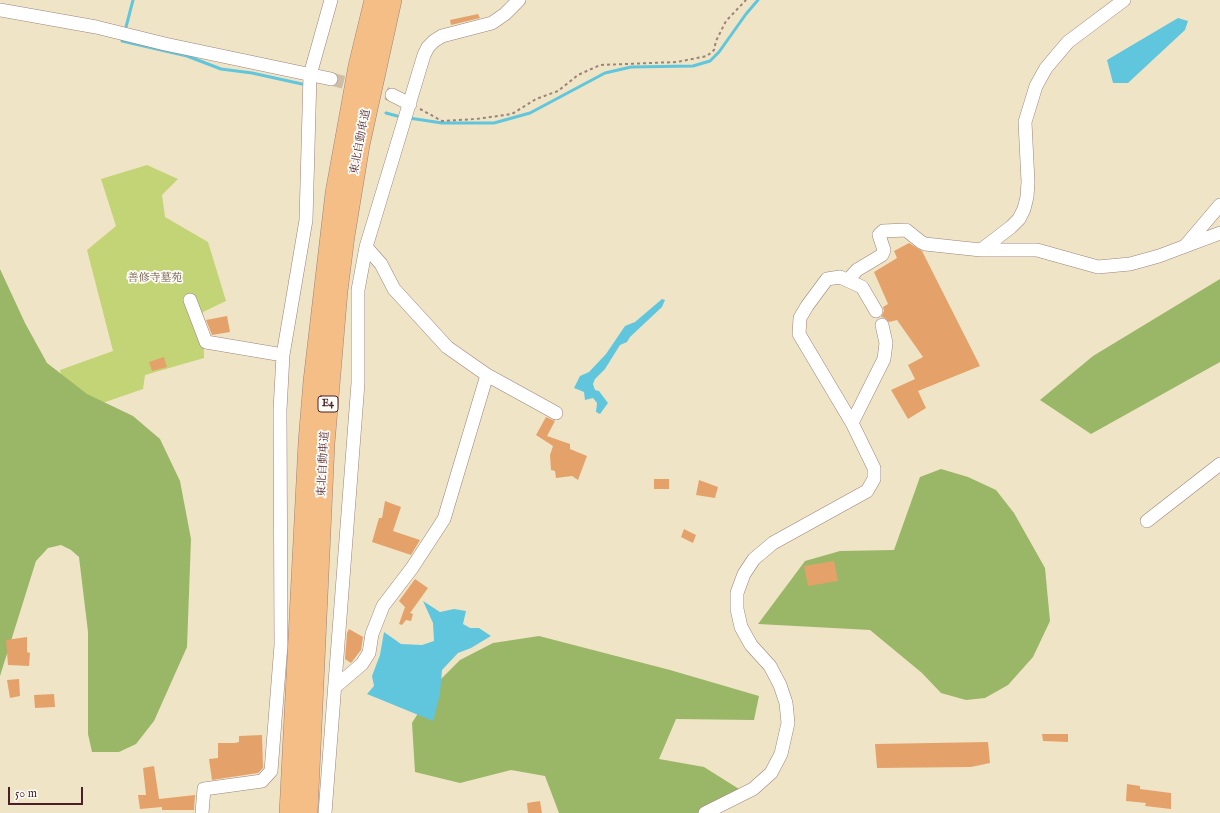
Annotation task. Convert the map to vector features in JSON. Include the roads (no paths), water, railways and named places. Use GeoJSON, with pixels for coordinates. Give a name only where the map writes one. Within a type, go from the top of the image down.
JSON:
{"type":"FeatureCollection","features":[{"type":"Feature","properties":{"kind":"highway","name":"東北自動車道"},"geometry":{"type":"LineString","coordinates":[[290,813],[308,442],[315,357],[335,193],[358,66],[374,0]]}},
{"type":"Feature","properties":{"kind":"highway","name":"東北自動車道"},"geometry":{"type":"LineString","coordinates":[[308,813],[325,444],[345,236],[360,145],[392,0]]}},
{"type":"Feature","properties":{"kind":"highway"},"geometry":{"type":"LineString","coordinates":[[345,236],[359,202],[377,102],[405,0]]}},
{"type":"Feature","properties":{"kind":"street"},"geometry":{"type":"LineString","coordinates":[[202,813],[204,789],[262,781],[272,771],[281,645],[280,410],[283,356],[306,220],[310,75],[331,0]]}},
{"type":"Feature","properties":{"kind":"street"},"geometry":{"type":"LineString","coordinates":[[325,813],[358,383],[358,290],[366,247],[424,55],[434,41],[442,36],[492,23],[519,0]]}},
{"type":"Feature","properties":{"kind":"street"},"geometry":{"type":"LineString","coordinates":[[981,250],[1011,227],[1019,219],[1024,209],[1027,198],[1028,182],[1025,122],[1036,86],[1046,68],[1068,42],[1124,0]]}},
{"type":"Feature","properties":{"kind":"street"},"geometry":{"type":"LineString","coordinates":[[0,10],[96,27],[165,44],[331,79]]}},
{"type":"Feature","properties":{"kind":"street"},"geometry":{"type":"LineString","coordinates":[[392,95],[410,104]]}},
{"type":"Feature","properties":{"kind":"street"},"geometry":{"type":"LineString","coordinates":[[1185,246],[1220,205]]}},
{"type":"Feature","properties":{"kind":"street"},"geometry":{"type":"LineString","coordinates":[[848,280],[857,270],[882,255],[884,250],[880,235],[883,231],[906,230],[921,242],[926,244],[981,250],[1037,250],[1059,255],[1081,263],[1103,267],[1130,264],[1159,256],[1220,232]]}},
{"type":"Feature","properties":{"kind":"street"},"geometry":{"type":"LineString","coordinates":[[366,247],[381,264],[394,289],[447,347],[487,375],[556,413]]}},
{"type":"Feature","properties":{"kind":"street"},"geometry":{"type":"LineString","coordinates":[[705,813],[753,790],[771,773],[781,754],[788,723],[786,703],[780,685],[770,666],[752,645],[741,627],[737,609],[738,593],[744,574],[754,559],[773,544],[867,491],[874,479],[874,468],[852,423],[799,334],[800,318],[827,279],[840,277],[862,287],[876,311]]}},
{"type":"Feature","properties":{"kind":"street"},"geometry":{"type":"LineString","coordinates":[[190,300],[206,342],[283,356]]}},
{"type":"Feature","properties":{"kind":"street"},"geometry":{"type":"LineString","coordinates":[[852,423],[884,359],[886,343],[882,325]]}},
{"type":"Feature","properties":{"kind":"street"},"geometry":{"type":"LineString","coordinates":[[335,687],[362,664],[369,653],[372,634],[383,606],[412,568],[444,519],[487,375]]}},
{"type":"Feature","properties":{"kind":"street"},"geometry":{"type":"LineString","coordinates":[[1147,521],[1220,464]]}},
{"type":"Feature","properties":{"kind":"water"},"geometry":{"type":"Polygon","coordinates":[[[1178,18],[1188,21],[1185,30],[1128,83],[1113,83],[1107,60],[1178,18]]]}},
{"type":"Feature","properties":{"kind":"water"},"geometry":{"type":"Polygon","coordinates":[[[662,299],[665,300],[662,307],[630,337],[627,342],[620,345],[605,369],[595,379],[593,384],[595,390],[599,391],[608,403],[600,414],[596,412],[597,403],[593,398],[585,400],[584,392],[574,388],[580,376],[589,372],[606,354],[625,326],[635,322],[662,299]]]}},
{"type":"Feature","properties":{"kind":"water"},"geometry":{"type":"Polygon","coordinates":[[[423,601],[440,612],[454,609],[466,611],[463,624],[470,628],[479,628],[491,636],[471,648],[458,653],[442,670],[440,694],[433,721],[367,694],[374,686],[372,676],[380,655],[384,632],[401,644],[422,645],[434,641],[433,623],[423,601]]]}},
{"type":"Feature","properties":{"kind":"waterway"},"geometry":{"type":"LineString","coordinates":[[126,27],[133,0]]}},
{"type":"Feature","properties":{"kind":"waterway"},"geometry":{"type":"LineString","coordinates":[[409,118],[442,123],[494,123],[530,113],[605,73],[631,67],[693,66],[710,61],[719,52],[746,14],[758,0]]}},
{"type":"Feature","properties":{"kind":"waterway"},"geometry":{"type":"LineString","coordinates":[[122,41],[187,56],[221,69],[252,73],[302,84]]}},
{"type":"Feature","properties":{"kind":"waterway"},"geometry":{"type":"LineString","coordinates":[[386,113],[401,117]]}},
{"type":"Feature","properties":{"kind":"tunnel"},"geometry":{"type":"LineString","coordinates":[[331,79],[392,95]]}},
{"type":"Feature","properties":{"kind":"park label","name":"善修寺墓苑"},"geometry":{"type":"Point","coordinates":[155,279]}}]}
